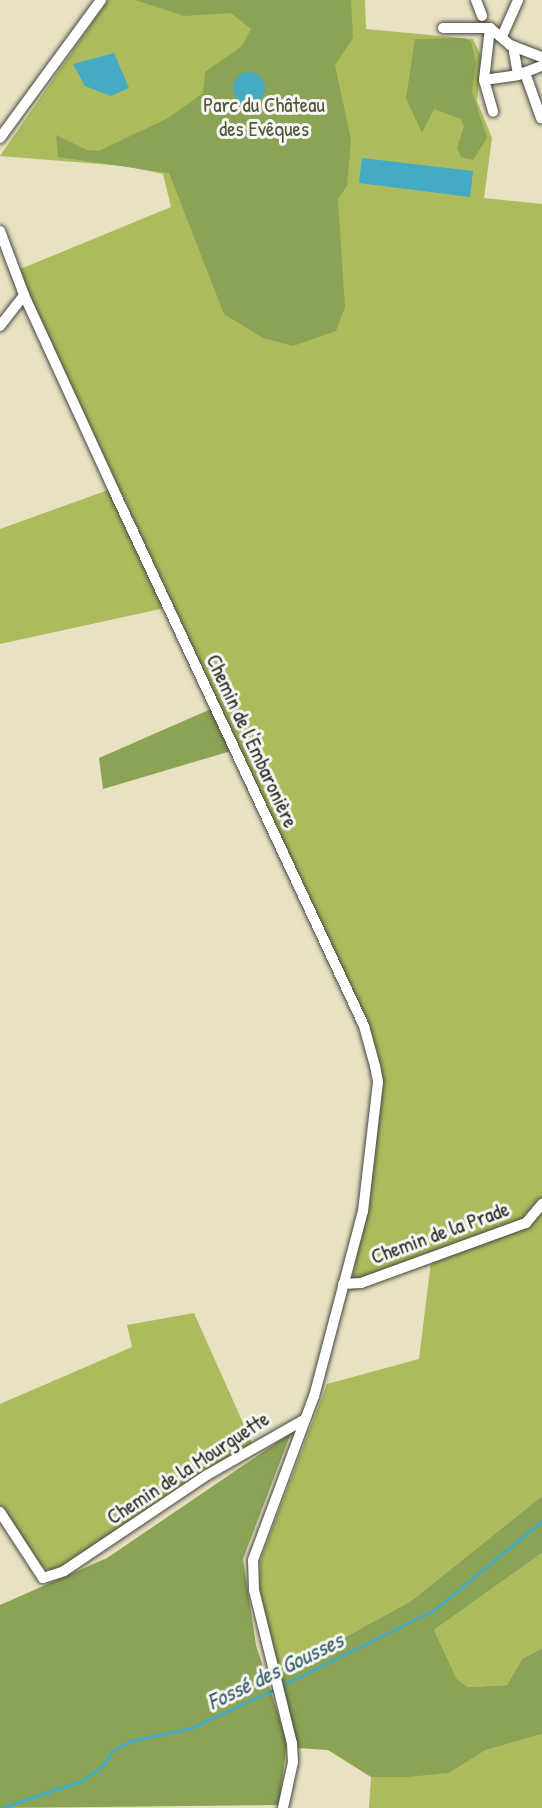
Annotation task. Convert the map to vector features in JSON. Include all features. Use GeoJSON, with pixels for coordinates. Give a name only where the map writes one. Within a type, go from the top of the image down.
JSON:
{"type":"FeatureCollection","features":[{"type":"Feature","properties":{"kind":"street"},"geometry":{"type":"LineString","coordinates":[[3,131],[101,0]]}},
{"type":"Feature","properties":{"kind":"street"},"geometry":{"type":"LineString","coordinates":[[476,0],[484,23],[484,80],[493,112]]}},
{"type":"Feature","properties":{"kind":"street"},"geometry":{"type":"LineString","coordinates":[[503,0],[517,4],[503,34]]}},
{"type":"Feature","properties":{"kind":"street"},"geometry":{"type":"LineString","coordinates":[[443,28],[484,23],[503,34],[513,46],[541,118]]}},
{"type":"Feature","properties":{"kind":"street"},"geometry":{"type":"LineString","coordinates":[[513,46],[542,57]]}},
{"type":"Feature","properties":{"kind":"street"},"geometry":{"type":"LineString","coordinates":[[484,80],[522,74],[542,66]]}},
{"type":"Feature","properties":{"kind":"street","name":"Chemin de l'Embaronière"},"geometry":{"type":"LineString","coordinates":[[0,231],[24,295],[364,1026],[377,1082],[363,1211],[343,1284]]}},
{"type":"Feature","properties":{"kind":"street"},"geometry":{"type":"LineString","coordinates":[[0,326],[24,295]]}},
{"type":"Feature","properties":{"kind":"street","name":"Chemin de la Prade"},"geometry":{"type":"LineString","coordinates":[[343,1284],[361,1283],[526,1223],[542,1204]]}},
{"type":"Feature","properties":{"kind":"street"},"geometry":{"type":"LineString","coordinates":[[282,1808],[293,1762],[292,1742],[254,1590],[253,1560],[305,1419],[343,1284]]}},
{"type":"Feature","properties":{"kind":"street","name":"Chemin de la Mourguette"},"geometry":{"type":"LineString","coordinates":[[0,1512],[43,1578],[64,1571],[207,1475],[305,1419]]}},
{"type":"Feature","properties":{"kind":"green space","name":"Parc du Château des Evêques"},"geometry":{"type":"Polygon","coordinates":[[[108,0],[365,0],[366,29],[473,39],[482,58],[477,101],[492,138],[484,198],[542,204],[542,1201],[526,1220],[351,1291],[381,1082],[368,1025],[18,270],[171,207],[163,174],[124,166],[0,156],[108,0]]]}},
{"type":"Feature","properties":{"kind":"green space","name":"Parc du Château des Evêques"},"geometry":{"type":"Polygon","coordinates":[[[135,0],[351,0],[353,38],[335,65],[351,140],[347,186],[338,199],[345,307],[336,331],[293,346],[263,338],[224,314],[169,173],[58,157],[56,135],[87,150],[99,151],[168,118],[203,93],[205,72],[242,46],[251,29],[231,13],[184,16],[135,0]]]}},
{"type":"Feature","properties":{"kind":"green space"},"geometry":{"type":"Polygon","coordinates":[[[463,38],[471,41],[476,64],[472,91],[487,138],[473,160],[461,157],[457,148],[464,126],[461,119],[434,109],[422,133],[406,98],[415,39],[463,38]]]}},
{"type":"Feature","properties":{"kind":"green space"},"geometry":{"type":"Polygon","coordinates":[[[108,490],[165,608],[0,644],[0,529],[108,490]]]}},
{"type":"Feature","properties":{"kind":"green space"},"geometry":{"type":"Polygon","coordinates":[[[211,709],[231,751],[103,789],[99,758],[211,709]]]}},
{"type":"Feature","properties":{"kind":"green space"},"geometry":{"type":"Polygon","coordinates":[[[542,1209],[542,1496],[411,1601],[280,1673],[259,1593],[260,1561],[327,1384],[419,1359],[431,1262],[528,1225],[542,1209]]]}},
{"type":"Feature","properties":{"kind":"green space"},"geometry":{"type":"Polygon","coordinates":[[[194,1313],[252,1443],[54,1571],[39,1566],[0,1506],[0,1404],[132,1347],[127,1325],[194,1313]]]}},
{"type":"Feature","properties":{"kind":"green space"},"geometry":{"type":"Polygon","coordinates":[[[291,1433],[243,1559],[256,1645],[287,1742],[279,1805],[0,1808],[0,1605],[107,1558],[291,1433]]]}},
{"type":"Feature","properties":{"kind":"green space"},"geometry":{"type":"Polygon","coordinates":[[[542,1496],[542,1553],[434,1630],[457,1679],[468,1687],[507,1685],[522,1659],[542,1648],[542,1734],[486,1750],[449,1773],[407,1777],[371,1777],[328,1750],[297,1748],[280,1673],[411,1601],[542,1496]]]}},
{"type":"Feature","properties":{"kind":"green space"},"geometry":{"type":"Polygon","coordinates":[[[542,1553],[542,1648],[522,1659],[507,1685],[468,1687],[457,1679],[434,1630],[542,1553]]]}},
{"type":"Feature","properties":{"kind":"green space"},"geometry":{"type":"Polygon","coordinates":[[[542,1734],[542,1808],[369,1808],[371,1777],[449,1773],[486,1750],[542,1734]]]}},
{"type":"Feature","properties":{"kind":"water"},"geometry":{"type":"Polygon","coordinates":[[[114,53],[129,88],[111,96],[85,86],[73,64],[114,53]]]}},
{"type":"Feature","properties":{"kind":"water"},"geometry":{"type":"Polygon","coordinates":[[[249,72],[260,77],[265,88],[260,99],[249,104],[238,99],[233,88],[238,77],[249,72]]]}},
{"type":"Feature","properties":{"kind":"water"},"geometry":{"type":"Polygon","coordinates":[[[362,158],[473,171],[470,197],[359,183],[362,158]]]}},
{"type":"Feature","properties":{"kind":"waterway","name":"Fossé des Gousses"},"geometry":{"type":"LineString","coordinates":[[281,1686],[434,1610],[542,1521]]}},
{"type":"Feature","properties":{"kind":"waterway","name":"Fossé des Gousses"},"geometry":{"type":"LineString","coordinates":[[1,1808],[81,1781],[103,1766],[112,1751],[130,1741],[191,1728],[275,1689]]}}]}
